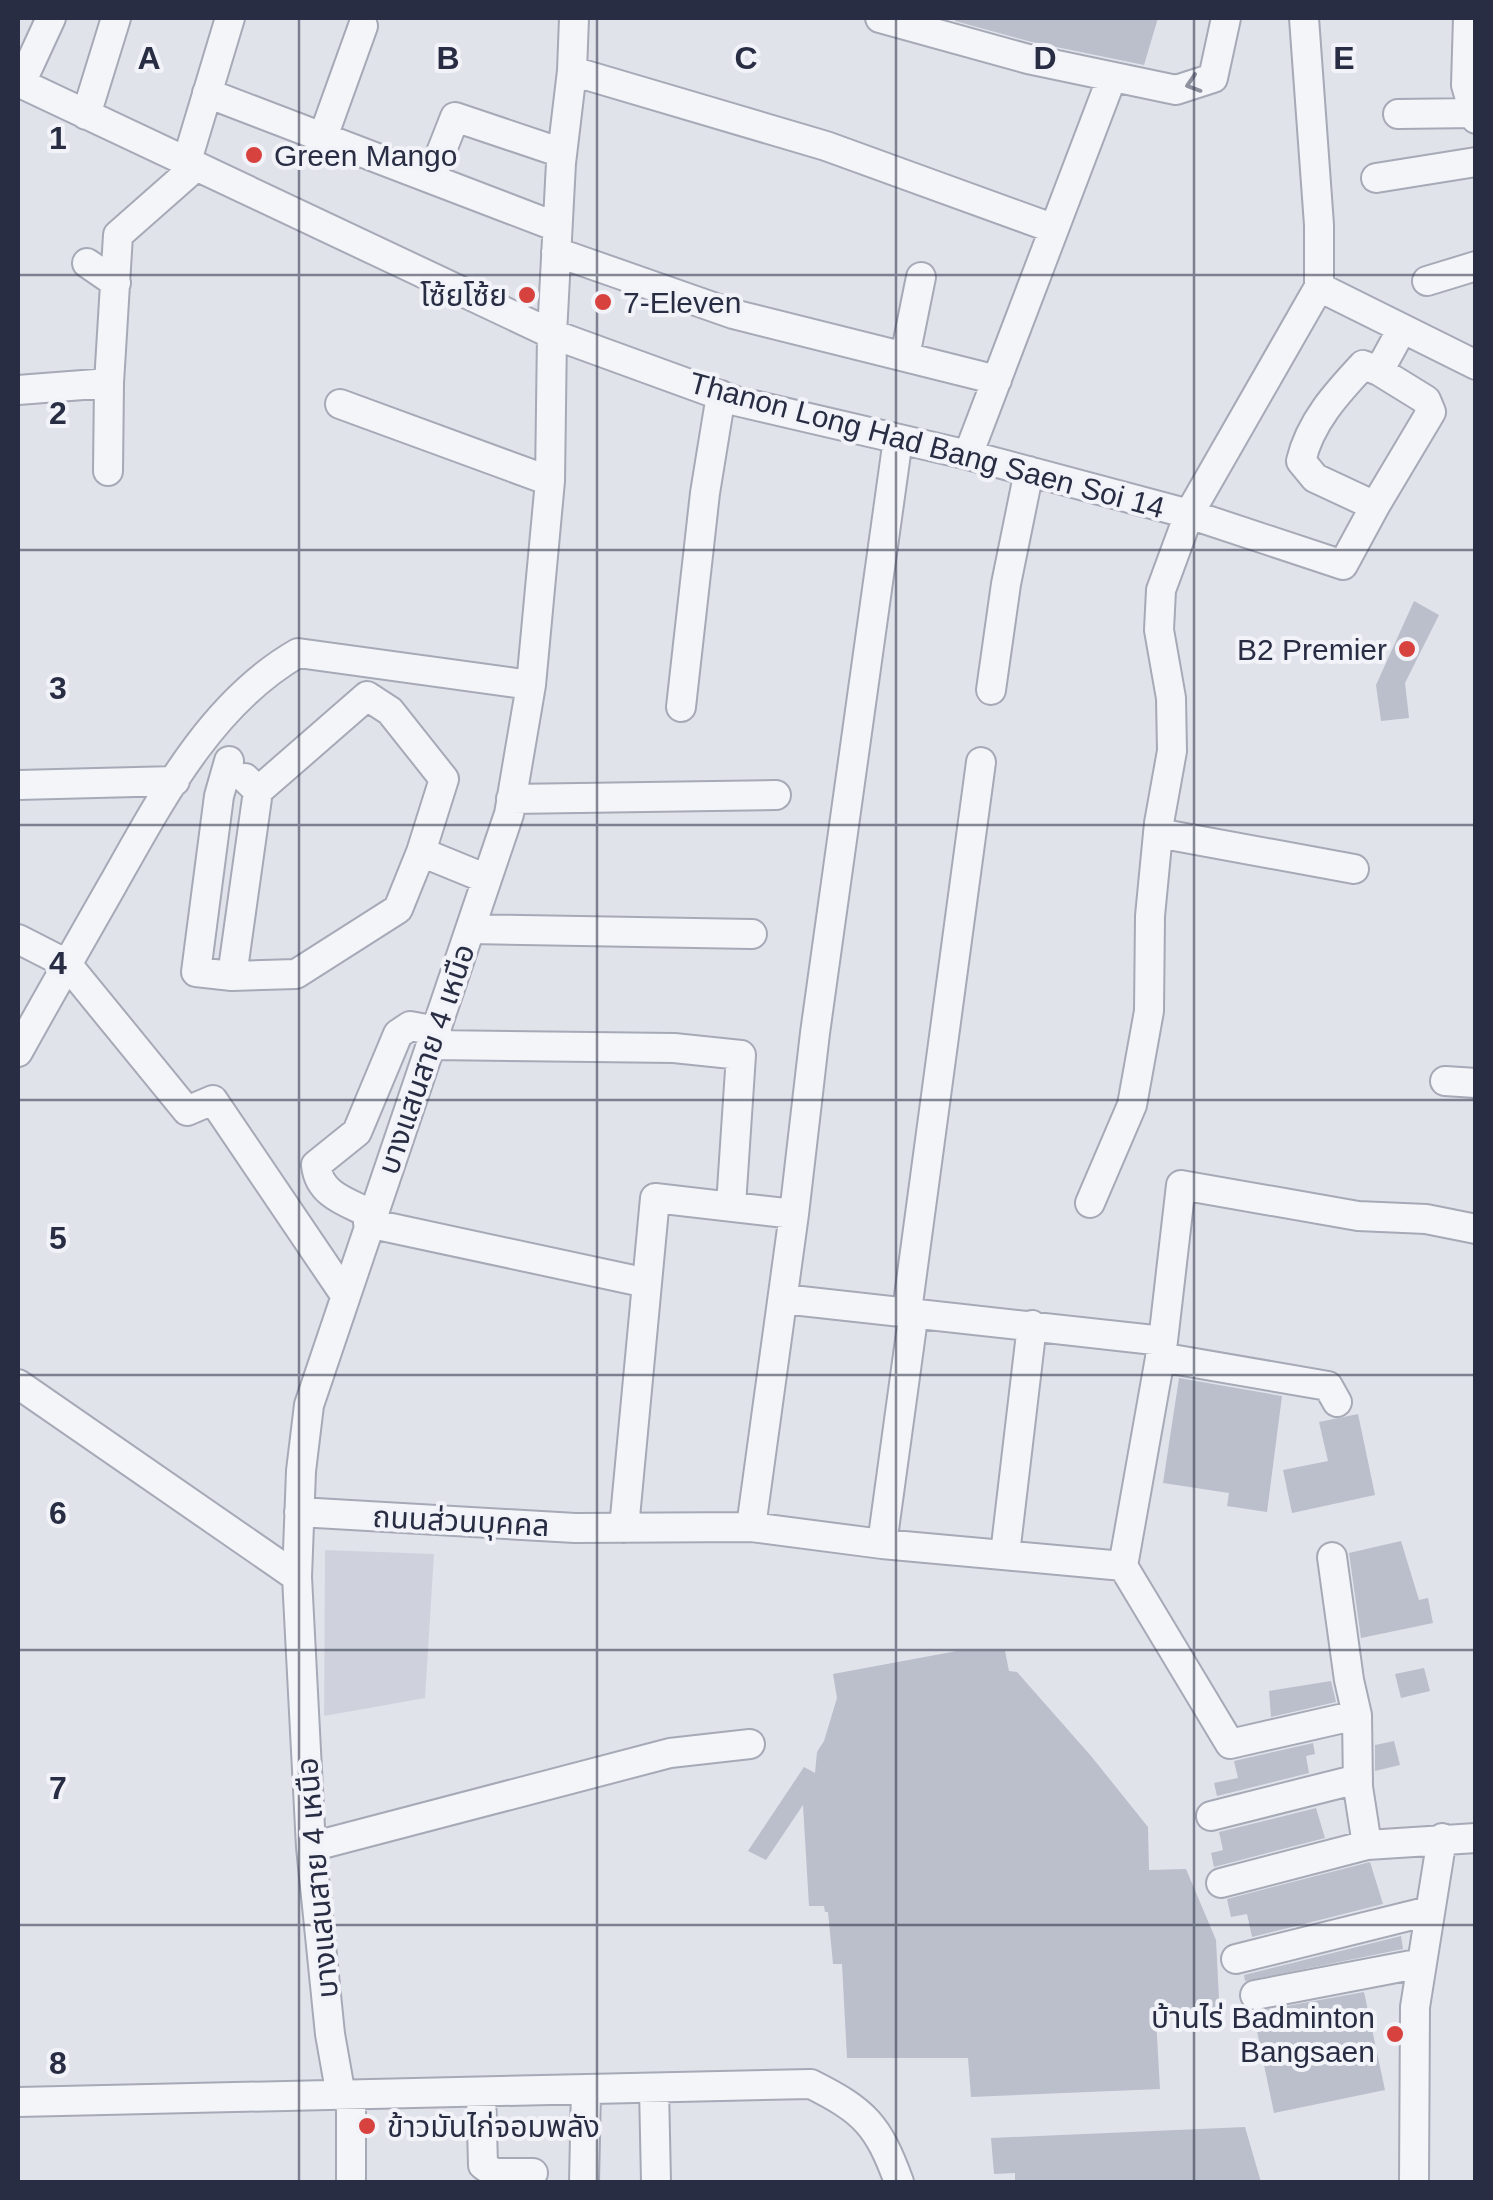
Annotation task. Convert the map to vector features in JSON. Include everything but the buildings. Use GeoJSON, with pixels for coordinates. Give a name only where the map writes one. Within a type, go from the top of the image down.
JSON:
{"type":"FeatureCollection","features":[{"type":"Feature","properties":{"kind":"street"},"geometry":{"type":"LineString","coordinates":[[19,82],[51,18]]}},
{"type":"Feature","properties":{"kind":"street"},"geometry":{"type":"LineString","coordinates":[[86,115],[116,18]]}},
{"type":"Feature","properties":{"kind":"street"},"geometry":{"type":"LineString","coordinates":[[108,472],[118,235],[190,166],[230,18]]}},
{"type":"Feature","properties":{"kind":"street","name":"บางแสนสาย 4 เหนือ"},"geometry":{"type":"LineString","coordinates":[[351,2182],[346,2096],[330,2034],[311,1847],[296,1577],[309,1405],[512,799],[531,685],[550,480],[552,334],[574,18]]}},
{"type":"Feature","properties":{"kind":"street"},"geometry":{"type":"LineString","coordinates":[[880,18],[1028,59],[1176,90],[1213,78],[1226,18]]}},
{"type":"Feature","properties":{"kind":"street","name":"Thanon Long Had Bang Saen Soi 14"},"geometry":{"type":"LineString","coordinates":[[1090,1203],[1132,1106],[1149,1011],[1150,916],[1158,833],[1172,751],[1171,698],[1159,630],[1161,590],[1189,514],[1319,288],[1319,225],[1304,18]]}},
{"type":"Feature","properties":{"kind":"street"},"geometry":{"type":"LineString","coordinates":[[1398,114],[1475,116],[1466,85],[1468,18]]}},
{"type":"Feature","properties":{"kind":"street"},"geometry":{"type":"LineString","coordinates":[[328,139],[363,26]]}},
{"type":"Feature","properties":{"kind":"street"},"geometry":{"type":"LineString","coordinates":[[572,72],[826,146],[1052,228]]}},
{"type":"Feature","properties":{"kind":"street"},"geometry":{"type":"LineString","coordinates":[[968,455],[1112,76]]}},
{"type":"Feature","properties":{"kind":"street","name":"Thanon Long Had Bang Saen Soi 14"},"geometry":{"type":"LineString","coordinates":[[19,82],[552,334],[720,395],[1189,514]]}},
{"type":"Feature","properties":{"kind":"street"},"geometry":{"type":"LineString","coordinates":[[207,94],[430,178],[557,239],[733,314],[997,380]]}},
{"type":"Feature","properties":{"kind":"street"},"geometry":{"type":"LineString","coordinates":[[430,178],[455,118],[562,154]]}},
{"type":"Feature","properties":{"kind":"street"},"geometry":{"type":"LineString","coordinates":[[1376,178],[1476,162]]}},
{"type":"Feature","properties":{"kind":"street"},"geometry":{"type":"LineString","coordinates":[[87,264],[116,283]]}},
{"type":"Feature","properties":{"kind":"street"},"geometry":{"type":"LineString","coordinates":[[1427,281],[1476,266]]}},
{"type":"Feature","properties":{"kind":"street"},"geometry":{"type":"LineString","coordinates":[[905,356],[921,277]]}},
{"type":"Feature","properties":{"kind":"street"},"geometry":{"type":"LineString","coordinates":[[1319,288],[1476,366]]}},
{"type":"Feature","properties":{"kind":"street"},"geometry":{"type":"LineString","coordinates":[[1379,371],[1402,329]]}},
{"type":"Feature","properties":{"kind":"street"},"geometry":{"type":"LineString","coordinates":[[1189,514],[1343,565],[1431,412],[1426,400],[1363,365],[1334,397],[1306,439],[1301,461],[1315,478],[1375,506]]}},
{"type":"Feature","properties":{"kind":"street"},"geometry":{"type":"LineString","coordinates":[[18,390],[109,383]]}},
{"type":"Feature","properties":{"kind":"street"},"geometry":{"type":"LineString","coordinates":[[680,707],[720,395]]}},
{"type":"Feature","properties":{"kind":"street"},"geometry":{"type":"LineString","coordinates":[[340,404],[550,480]]}},
{"type":"Feature","properties":{"kind":"street"},"geometry":{"type":"LineString","coordinates":[[751,1527],[898,439]]}},
{"type":"Feature","properties":{"kind":"street"},"geometry":{"type":"LineString","coordinates":[[991,690],[1006,584],[1029,471]]}},
{"type":"Feature","properties":{"kind":"street"},"geometry":{"type":"LineString","coordinates":[[18,1052],[174,781],[237,698],[257,680],[298,652],[531,685]]}},
{"type":"Feature","properties":{"kind":"street"},"geometry":{"type":"LineString","coordinates":[[229,762],[220,796],[196,972],[232,976],[296,974],[398,909],[444,780],[390,711],[368,696],[258,792],[232,976]]}},
{"type":"Feature","properties":{"kind":"street"},"geometry":{"type":"LineString","coordinates":[[206,736],[258,792]]}},
{"type":"Feature","properties":{"kind":"street"},"geometry":{"type":"LineString","coordinates":[[882,1544],[981,762]]}},
{"type":"Feature","properties":{"kind":"street"},"geometry":{"type":"LineString","coordinates":[[18,784],[174,781]]}},
{"type":"Feature","properties":{"kind":"street"},"geometry":{"type":"LineString","coordinates":[[512,799],[776,795]]}},
{"type":"Feature","properties":{"kind":"street"},"geometry":{"type":"LineString","coordinates":[[1158,833],[1354,868]]}},
{"type":"Feature","properties":{"kind":"street"},"geometry":{"type":"LineString","coordinates":[[421,852],[487,879]]}},
{"type":"Feature","properties":{"kind":"street"},"geometry":{"type":"LineString","coordinates":[[471,928],[752,934]]}},
{"type":"Feature","properties":{"kind":"street"},"geometry":{"type":"LineString","coordinates":[[18,939],[67,964],[187,1110],[213,1100],[344,1295]]}},
{"type":"Feature","properties":{"kind":"street"},"geometry":{"type":"LineString","coordinates":[[647,1283],[370,1219],[329,1194],[320,1182],[316,1165],[357,1132],[402,1029],[410,1026],[435,1038],[674,1048],[742,1055],[731,1205]]}},
{"type":"Feature","properties":{"kind":"street"},"geometry":{"type":"LineString","coordinates":[[1445,1081],[1476,1084]]}},
{"type":"Feature","properties":{"kind":"street"},"geometry":{"type":"LineString","coordinates":[[1357,1715],[1230,1744],[1123,1566],[1161,1349],[1181,1184],[1358,1216],[1426,1218],[1476,1229]]}},
{"type":"Feature","properties":{"kind":"street"},"geometry":{"type":"LineString","coordinates":[[624,1528],[656,1198],[794,1214]]}},
{"type":"Feature","properties":{"kind":"street"},"geometry":{"type":"LineString","coordinates":[[783,1299],[1032,1325],[1328,1386],[1337,1402]]}},
{"type":"Feature","properties":{"kind":"street"},"geometry":{"type":"LineString","coordinates":[[1005,1554],[1032,1325]]}},
{"type":"Feature","properties":{"kind":"street"},"geometry":{"type":"LineString","coordinates":[[18,1384],[296,1577]]}},
{"type":"Feature","properties":{"kind":"street","name":"ถนนส่วนบุคคล"},"geometry":{"type":"LineString","coordinates":[[299,1512],[575,1528],[751,1527],[882,1544],[1123,1566]]}},
{"type":"Feature","properties":{"kind":"street"},"geometry":{"type":"LineString","coordinates":[[1332,1557],[1357,1715],[1358,1779],[1366,1846]]}},
{"type":"Feature","properties":{"kind":"street"},"geometry":{"type":"LineString","coordinates":[[311,1847],[670,1753],[750,1744]]}},
{"type":"Feature","properties":{"kind":"street"},"geometry":{"type":"LineString","coordinates":[[1211,1816],[1358,1779]]}},
{"type":"Feature","properties":{"kind":"street"},"geometry":{"type":"LineString","coordinates":[[1414,2182],[1415,2006],[1442,1838]]}},
{"type":"Feature","properties":{"kind":"street"},"geometry":{"type":"LineString","coordinates":[[1221,1883],[1366,1846],[1476,1838]]}},
{"type":"Feature","properties":{"kind":"street"},"geometry":{"type":"LineString","coordinates":[[1236,1958],[1429,1911]]}},
{"type":"Feature","properties":{"kind":"street"},"geometry":{"type":"LineString","coordinates":[[1256,1995],[1422,1963]]}},
{"type":"Feature","properties":{"kind":"street"},"geometry":{"type":"LineString","coordinates":[[18,2102],[810,2084],[852,2104],[881,2138],[899,2182]]}},
{"type":"Feature","properties":{"kind":"street"},"geometry":{"type":"LineString","coordinates":[[654,2088],[656,2182]]}},
{"type":"Feature","properties":{"kind":"street"},"geometry":{"type":"LineString","coordinates":[[584,2182],[586,2090]]}},
{"type":"Feature","properties":{"kind":"street"},"geometry":{"type":"LineString","coordinates":[[481,2092],[483,2165],[494,2173],[533,2173]]}},
{"type":"Feature","properties":{"kind":"shaded area"},"geometry":{"type":"Polygon","coordinates":[[[325,1550],[434,1554],[425,1698],[324,1716],[325,1550]]]}},
{"type":"Feature","properties":{"kind":"place","name":"Green Mango"},"geometry":{"type":"Point","coordinates":[254,155]}},
{"type":"Feature","properties":{"kind":"place","name":"โซ้ยโซ้ย"},"geometry":{"type":"Point","coordinates":[527,295]}},
{"type":"Feature","properties":{"kind":"place","name":"7-Eleven"},"geometry":{"type":"Point","coordinates":[603,302]}},
{"type":"Feature","properties":{"kind":"place","name":"B2 Premier"},"geometry":{"type":"Point","coordinates":[1407,649]}},
{"type":"Feature","properties":{"kind":"place","name":"บ้านไร่ Badminton Bangsaen"},"geometry":{"type":"Point","coordinates":[1395,2034]}},
{"type":"Feature","properties":{"kind":"place","name":"ข้าวมันไก่จอมพลัง"},"geometry":{"type":"Point","coordinates":[367,2126]}}]}
